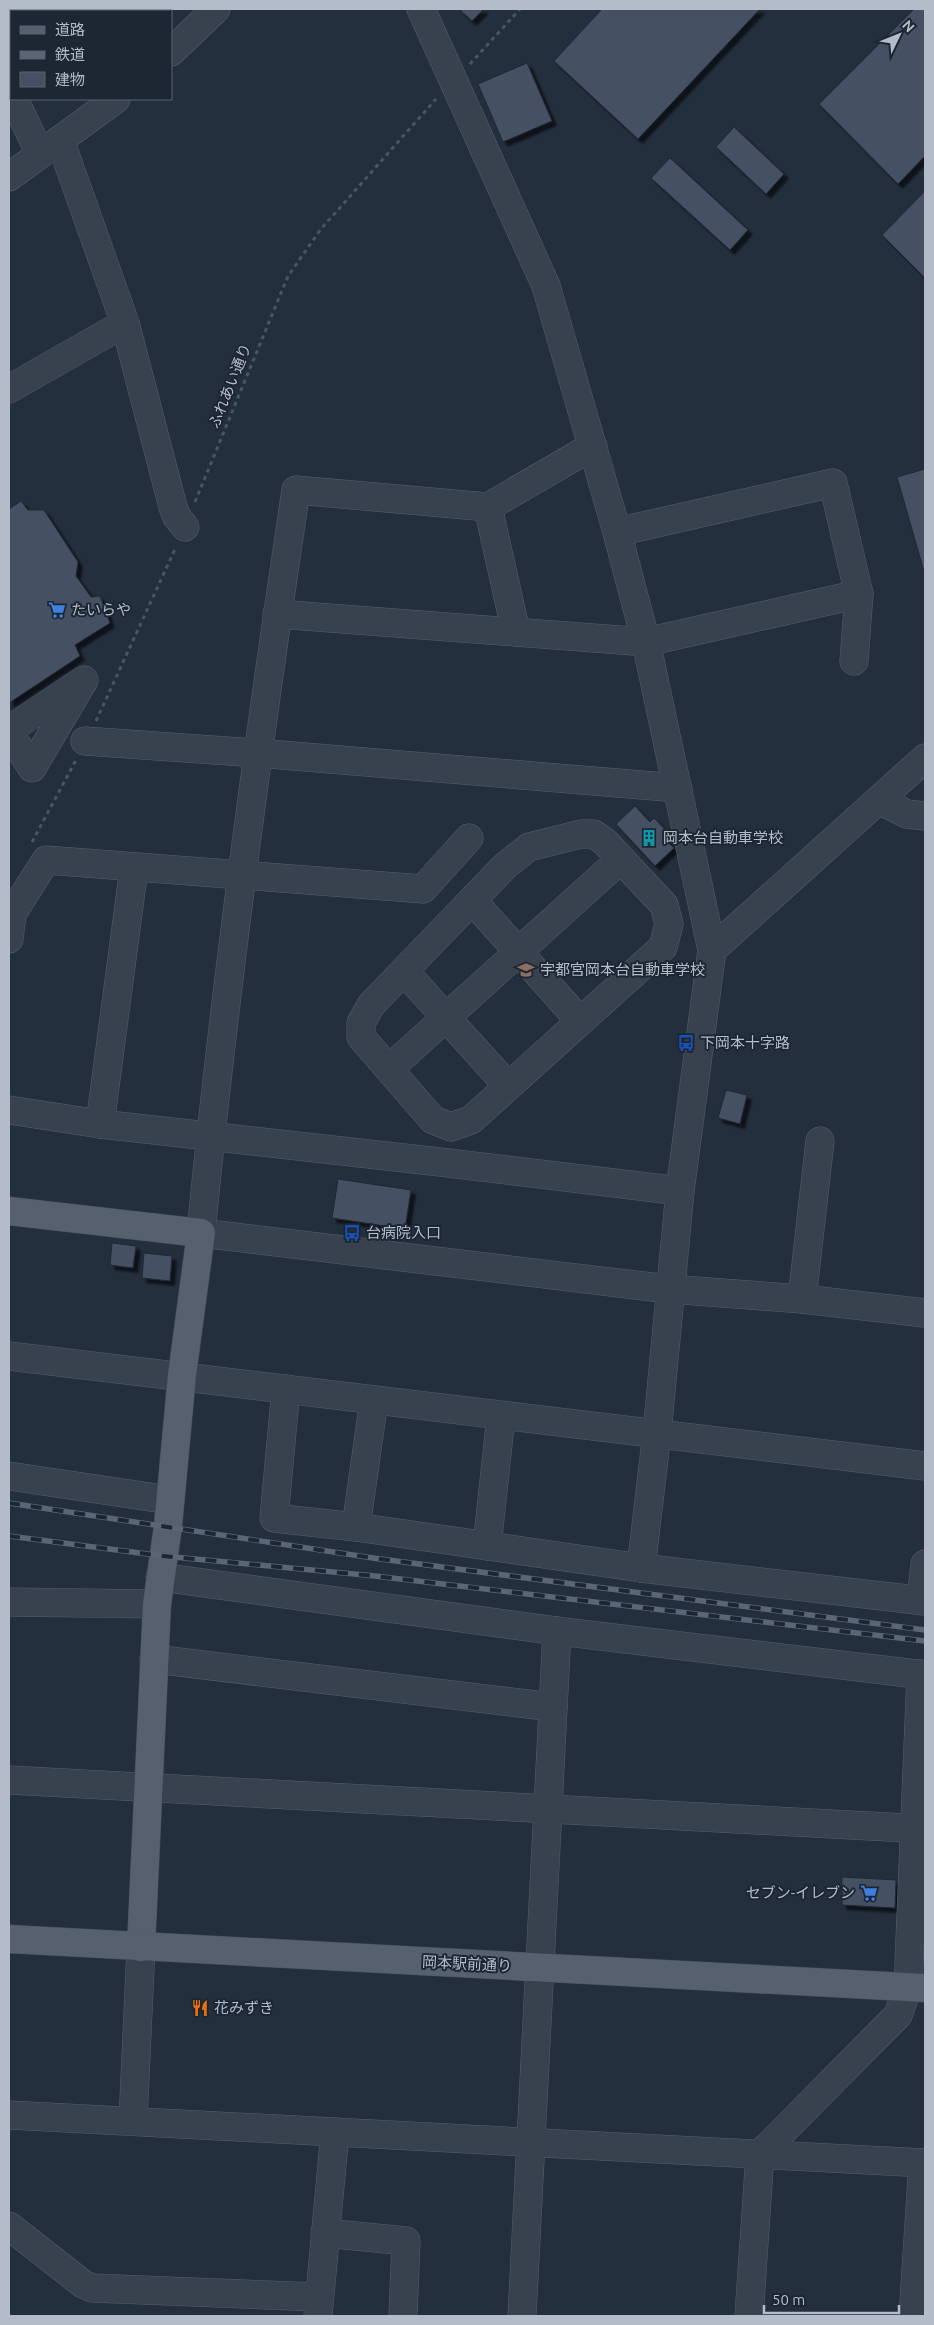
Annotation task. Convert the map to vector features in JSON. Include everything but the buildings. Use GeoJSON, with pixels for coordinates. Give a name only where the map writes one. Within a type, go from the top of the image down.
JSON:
{"type":"FeatureCollection","features":[{"type":"Feature","properties":{"kind":"main road"},"geometry":{"type":"LineString","coordinates":[[9,1210],[201,1233],[182,1375],[170,1500],[157,1604],[140,1947]]}},
{"type":"Feature","properties":{"kind":"main road","name":"岡本駅前通り"},"geometry":{"type":"LineString","coordinates":[[9,1938],[140,1947],[916,1988]]}},
{"type":"Feature","properties":{"kind":"street"},"geometry":{"type":"LineString","coordinates":[[172,51],[216,9]]}},
{"type":"Feature","properties":{"kind":"street"},"geometry":{"type":"LineString","coordinates":[[421,9],[546,286],[593,446],[646,642],[712,950],[680,1192],[657,1433],[641,1568]]}},
{"type":"Feature","properties":{"kind":"street"},"geometry":{"type":"LineString","coordinates":[[15,100],[50,147],[126,323],[176,518],[185,528]]}},
{"type":"Feature","properties":{"kind":"street"},"geometry":{"type":"LineString","coordinates":[[9,177],[115,100]]}},
{"type":"Feature","properties":{"kind":"street"},"geometry":{"type":"LineString","coordinates":[[9,389],[126,323]]}},
{"type":"Feature","properties":{"kind":"street"},"geometry":{"type":"LineString","coordinates":[[593,446],[488,507],[296,490],[257,753],[210,1135],[201,1233],[670,1289],[802,1299],[925,1313]]}},
{"type":"Feature","properties":{"kind":"street"},"geometry":{"type":"LineString","coordinates":[[617,532],[833,483],[859,594],[854,661]]}},
{"type":"Feature","properties":{"kind":"street"},"geometry":{"type":"LineString","coordinates":[[488,507],[516,632]]}},
{"type":"Feature","properties":{"kind":"street"},"geometry":{"type":"LineString","coordinates":[[277,614],[646,642],[859,594]]}},
{"type":"Feature","properties":{"kind":"street"},"geometry":{"type":"LineString","coordinates":[[85,743],[257,753],[678,788]]}},
{"type":"Feature","properties":{"kind":"street"},"geometry":{"type":"LineString","coordinates":[[712,950],[925,758]]}},
{"type":"Feature","properties":{"kind":"street"},"geometry":{"type":"LineString","coordinates":[[879,800],[907,814],[925,816]]}},
{"type":"Feature","properties":{"kind":"street"},"geometry":{"type":"LineString","coordinates":[[440,1162],[442,1139],[451,1127],[471,1120],[663,947],[669,924],[664,905],[605,842],[594,834],[580,834],[528,847],[505,866],[371,1005],[361,1023],[361,1037],[433,1120],[451,1127]]}},
{"type":"Feature","properties":{"kind":"street"},"geometry":{"type":"LineString","coordinates":[[9,939],[12,914],[46,860],[423,889],[469,838]]}},
{"type":"Feature","properties":{"kind":"street"},"geometry":{"type":"LineString","coordinates":[[389,1069],[621,859]]}},
{"type":"Feature","properties":{"kind":"street"},"geometry":{"type":"LineString","coordinates":[[100,1124],[134,868]]}},
{"type":"Feature","properties":{"kind":"street"},"geometry":{"type":"LineString","coordinates":[[472,900],[580,1021]]}},
{"type":"Feature","properties":{"kind":"street"},"geometry":{"type":"LineString","coordinates":[[404,971],[508,1086]]}},
{"type":"Feature","properties":{"kind":"street"},"geometry":{"type":"LineString","coordinates":[[9,1110],[100,1124],[210,1135],[680,1192]]}},
{"type":"Feature","properties":{"kind":"street"},"geometry":{"type":"LineString","coordinates":[[802,1299],[820,1141]]}},
{"type":"Feature","properties":{"kind":"street"},"geometry":{"type":"LineString","coordinates":[[9,1356],[182,1375],[501,1416],[925,1466]]}},
{"type":"Feature","properties":{"kind":"street"},"geometry":{"type":"LineString","coordinates":[[286,1389],[274,1518],[356,1527],[641,1568],[923,1600],[925,1564]]}},
{"type":"Feature","properties":{"kind":"street"},"geometry":{"type":"LineString","coordinates":[[356,1527],[374,1400]]}},
{"type":"Feature","properties":{"kind":"street"},"geometry":{"type":"LineString","coordinates":[[487,1546],[501,1416]]}},
{"type":"Feature","properties":{"kind":"street"},"geometry":{"type":"LineString","coordinates":[[9,1476],[170,1500]]}},
{"type":"Feature","properties":{"kind":"street"},"geometry":{"type":"LineString","coordinates":[[160,1577],[557,1631],[923,1674],[916,1988],[898,2015],[760,2154],[749,2316]]}},
{"type":"Feature","properties":{"kind":"street"},"geometry":{"type":"LineString","coordinates":[[9,1602],[157,1604]]}},
{"type":"Feature","properties":{"kind":"street"},"geometry":{"type":"LineString","coordinates":[[522,2316],[557,1631]]}},
{"type":"Feature","properties":{"kind":"street"},"geometry":{"type":"LineString","coordinates":[[154,1659],[553,1707]]}},
{"type":"Feature","properties":{"kind":"street"},"geometry":{"type":"LineString","coordinates":[[9,1780],[920,1829]]}},
{"type":"Feature","properties":{"kind":"street"},"geometry":{"type":"LineString","coordinates":[[133,2121],[140,1947]]}},
{"type":"Feature","properties":{"kind":"street"},"geometry":{"type":"LineString","coordinates":[[9,2115],[924,2163],[913,2316]]}},
{"type":"Feature","properties":{"kind":"street"},"geometry":{"type":"LineString","coordinates":[[9,2226],[83,2284],[92,2288],[318,2306],[335,2132]]}},
{"type":"Feature","properties":{"kind":"street"},"geometry":{"type":"LineString","coordinates":[[325,2233],[406,2241],[403,2316]]}},
{"type":"Feature","properties":{"kind":"path"},"geometry":{"type":"LineString","coordinates":[[469,65],[520,9]]}},
{"type":"Feature","properties":{"kind":"path","name":"ふれあい通り"},"geometry":{"type":"LineString","coordinates":[[28,848],[85,743],[185,528],[288,276],[321,230],[438,97]]}},
{"type":"Feature","properties":{"kind":"railway"},"geometry":{"type":"LineString","coordinates":[[9,1503],[373,1558],[925,1630]]}},
{"type":"Feature","properties":{"kind":"railway"},"geometry":{"type":"LineString","coordinates":[[9,1536],[163,1556],[375,1576],[925,1641]]}},
{"type":"Feature","properties":{"kind":"place","name":"たいらや"},"geometry":{"type":"Point","coordinates":[57,610]}},
{"type":"Feature","properties":{"kind":"place","name":"岡本台自動車学校"},"geometry":{"type":"Point","coordinates":[649,838]}},
{"type":"Feature","properties":{"kind":"place","name":"宇都宮岡本台自動車学校"},"geometry":{"type":"Point","coordinates":[526,970]}},
{"type":"Feature","properties":{"kind":"place","name":"下岡本十字路"},"geometry":{"type":"Point","coordinates":[686,1043]}},
{"type":"Feature","properties":{"kind":"place","name":"台病院入口"},"geometry":{"type":"Point","coordinates":[352,1233]}},
{"type":"Feature","properties":{"kind":"place","name":"セブン-イレブン"},"geometry":{"type":"Point","coordinates":[869,1893]}},
{"type":"Feature","properties":{"kind":"place","name":"花みずき"},"geometry":{"type":"Point","coordinates":[200,2008]}}]}
